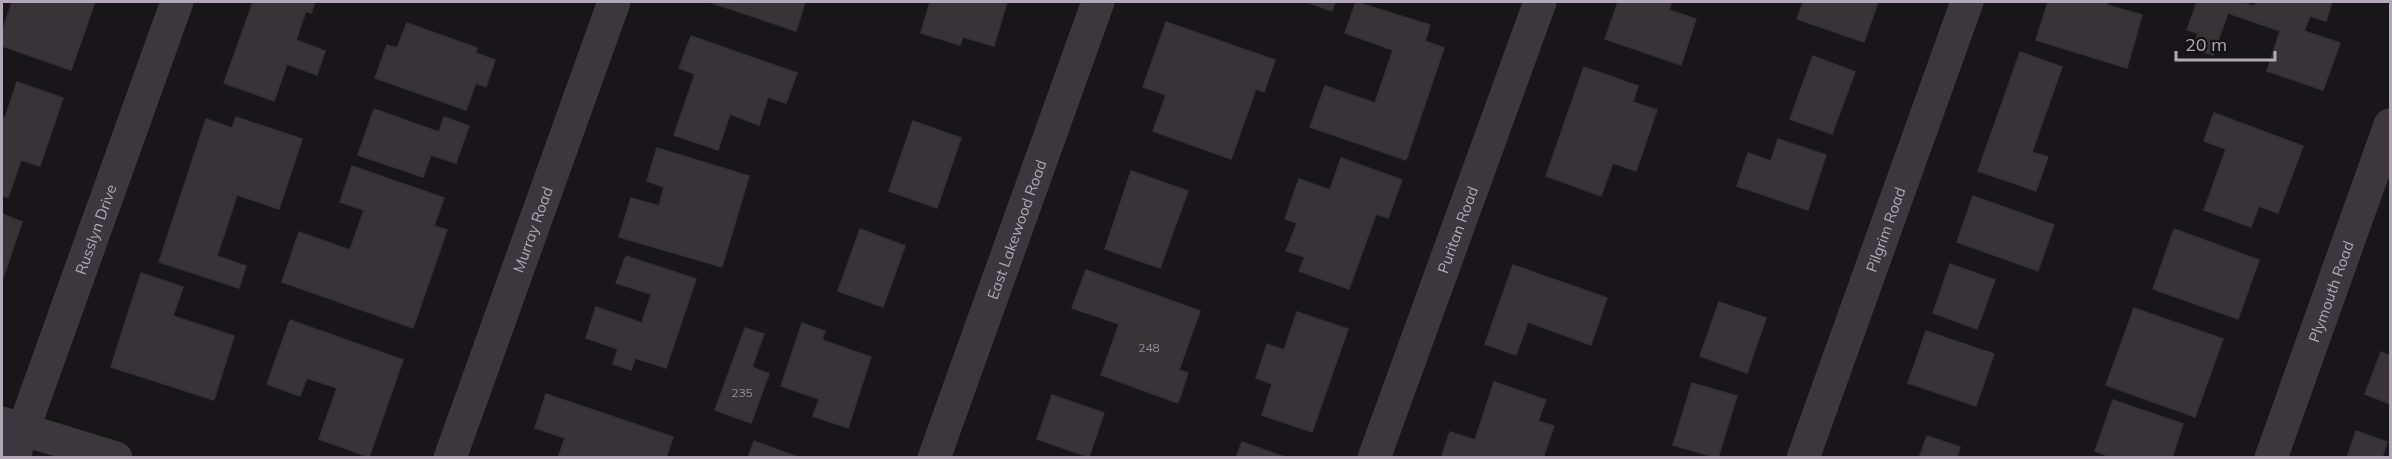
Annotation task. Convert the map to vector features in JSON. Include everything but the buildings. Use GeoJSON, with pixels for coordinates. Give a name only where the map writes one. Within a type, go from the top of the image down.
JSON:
{"type":"FeatureCollection","features":[{"type":"Feature","properties":{"kind":"street","name":"Russlyn Drive"},"geometry":{"type":"LineString","coordinates":[[13,437],[177,2]]}},
{"type":"Feature","properties":{"kind":"street","name":"Murray Road"},"geometry":{"type":"LineString","coordinates":[[450,458],[614,2]]}},
{"type":"Feature","properties":{"kind":"street","name":"East Lakewood Road"},"geometry":{"type":"LineString","coordinates":[[934,458],[1098,2]]}},
{"type":"Feature","properties":{"kind":"street","name":"Puritan Road"},"geometry":{"type":"LineString","coordinates":[[1374,458],[1540,2]]}},
{"type":"Feature","properties":{"kind":"street","name":"Pilgrim Road"},"geometry":{"type":"LineString","coordinates":[[1803,458],[1967,2]]}},
{"type":"Feature","properties":{"kind":"street","name":"Plymouth Road"},"geometry":{"type":"LineString","coordinates":[[2271,458],[2391,125]]}},
{"type":"Feature","properties":{"kind":"street"},"geometry":{"type":"LineString","coordinates":[[13,437],[116,458]]}}]}
